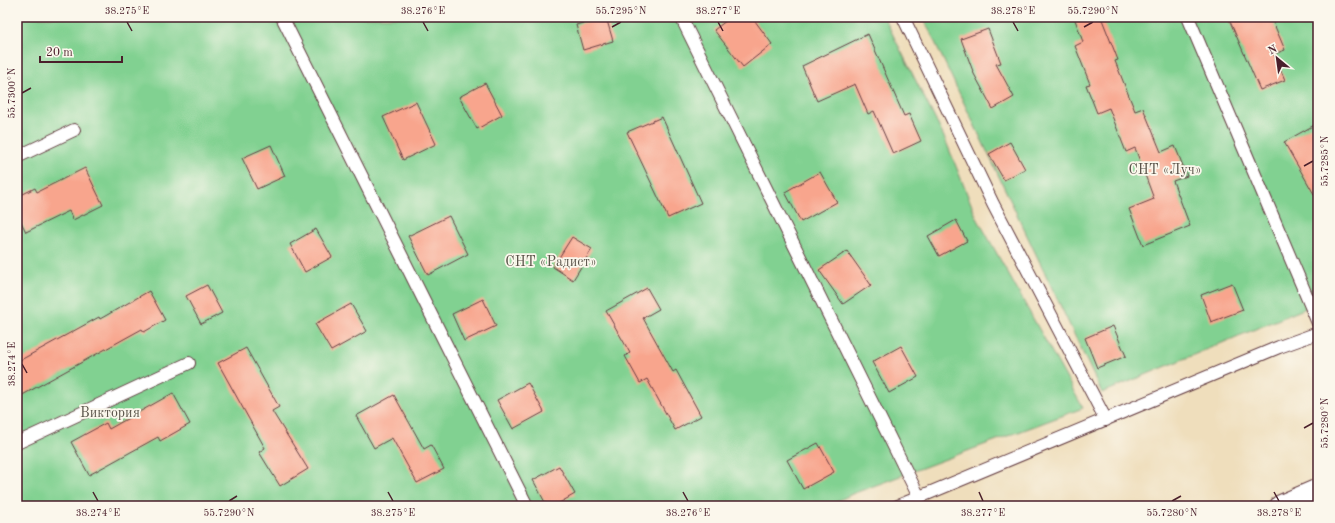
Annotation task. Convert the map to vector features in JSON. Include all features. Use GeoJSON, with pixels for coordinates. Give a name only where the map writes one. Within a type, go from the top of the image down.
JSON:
{"type":"FeatureCollection","features":[{"type":"Feature","properties":{"kind":"main road"},"geometry":{"type":"LineString","coordinates":[[1281,506],[1318,490]]}},
{"type":"Feature","properties":{"kind":"lane"},"geometry":{"type":"LineString","coordinates":[[282,17],[527,506]]}},
{"type":"Feature","properties":{"kind":"lane"},"geometry":{"type":"LineString","coordinates":[[681,17],[919,497]]}},
{"type":"Feature","properties":{"kind":"lane"},"geometry":{"type":"LineString","coordinates":[[903,17],[993,204],[1106,420]]}},
{"type":"Feature","properties":{"kind":"lane"},"geometry":{"type":"LineString","coordinates":[[1188,17],[1318,323]]}},
{"type":"Feature","properties":{"kind":"lane"},"geometry":{"type":"LineString","coordinates":[[17,157],[74,130]]}},
{"type":"Feature","properties":{"kind":"lane"},"geometry":{"type":"LineString","coordinates":[[898,506],[1279,347],[1318,333]]}},
{"type":"Feature","properties":{"kind":"lane"},"geometry":{"type":"LineString","coordinates":[[17,443],[188,363]]}},
{"type":"Feature","properties":{"kind":"green space","name":"СНТ «Радист»"},"geometry":{"type":"Polygon","coordinates":[[[17,17],[884,17],[945,139],[976,216],[1083,408],[852,494],[828,506],[17,506],[17,17]]]}},
{"type":"Feature","properties":{"kind":"green space","name":"СНТ «Луч»"},"geometry":{"type":"Polygon","coordinates":[[[923,17],[1318,17],[1318,303],[1102,393],[923,17]]]}},
{"type":"Feature","properties":{"kind":"building"},"geometry":{"type":"Polygon","coordinates":[[[606,17],[613,41],[583,50],[576,25],[606,17]]]}},
{"type":"Feature","properties":{"kind":"building"},"geometry":{"type":"Polygon","coordinates":[[[731,17],[752,17],[772,44],[743,67],[714,30],[731,17]]]}},
{"type":"Feature","properties":{"kind":"building"},"geometry":{"type":"Polygon","coordinates":[[[1074,17],[1101,17],[1118,60],[1115,61],[1135,111],[1143,108],[1161,152],[1175,146],[1187,176],[1173,181],[1190,226],[1143,245],[1129,209],[1154,199],[1135,148],[1126,152],[1109,108],[1097,113],[1086,85],[1090,84],[1075,46],[1083,42],[1074,17]]]}},
{"type":"Feature","properties":{"kind":"building"},"geometry":{"type":"Polygon","coordinates":[[[1228,17],[1271,17],[1285,50],[1274,54],[1285,80],[1260,90],[1228,17]]]}},
{"type":"Feature","properties":{"kind":"building"},"geometry":{"type":"Polygon","coordinates":[[[988,29],[1001,63],[996,64],[1014,97],[993,109],[974,74],[961,39],[988,29]]]}},
{"type":"Feature","properties":{"kind":"building"},"geometry":{"type":"Polygon","coordinates":[[[868,34],[904,116],[909,114],[921,141],[893,154],[874,111],[868,114],[855,84],[817,101],[802,66],[868,34]]]}},
{"type":"Feature","properties":{"kind":"building"},"geometry":{"type":"Polygon","coordinates":[[[485,83],[502,115],[477,129],[459,97],[485,83]]]}},
{"type":"Feature","properties":{"kind":"building"},"geometry":{"type":"Polygon","coordinates":[[[416,102],[436,144],[403,160],[383,117],[416,102]]]}},
{"type":"Feature","properties":{"kind":"building"},"geometry":{"type":"Polygon","coordinates":[[[662,117],[701,203],[668,218],[627,132],[662,117]]]}},
{"type":"Feature","properties":{"kind":"building"},"geometry":{"type":"Polygon","coordinates":[[[1318,123],[1318,201],[1284,142],[1318,123]]]}},
{"type":"Feature","properties":{"kind":"building"},"geometry":{"type":"Polygon","coordinates":[[[1010,142],[1025,169],[1004,180],[989,154],[1010,142]]]}},
{"type":"Feature","properties":{"kind":"building"},"geometry":{"type":"Polygon","coordinates":[[[271,145],[285,176],[257,189],[242,158],[271,145]]]}},
{"type":"Feature","properties":{"kind":"building"},"geometry":{"type":"Polygon","coordinates":[[[85,168],[103,205],[73,220],[69,211],[26,232],[17,214],[17,197],[35,188],[37,192],[85,168]]]}},
{"type":"Feature","properties":{"kind":"building"},"geometry":{"type":"Polygon","coordinates":[[[820,172],[837,202],[801,222],[785,192],[820,172]]]}},
{"type":"Feature","properties":{"kind":"building"},"geometry":{"type":"Polygon","coordinates":[[[449,216],[468,254],[428,275],[408,236],[449,216]]]}},
{"type":"Feature","properties":{"kind":"building"},"geometry":{"type":"Polygon","coordinates":[[[956,220],[967,241],[939,256],[928,236],[956,220]]]}},
{"type":"Feature","properties":{"kind":"building"},"geometry":{"type":"Polygon","coordinates":[[[316,229],[332,257],[305,272],[290,244],[316,229]]]}},
{"type":"Feature","properties":{"kind":"building"},"geometry":{"type":"Polygon","coordinates":[[[572,237],[592,249],[573,280],[553,267],[572,237]]]}},
{"type":"Feature","properties":{"kind":"building"},"geometry":{"type":"Polygon","coordinates":[[[847,251],[871,285],[843,304],[819,270],[847,251]]]}},
{"type":"Feature","properties":{"kind":"building"},"geometry":{"type":"Polygon","coordinates":[[[1232,283],[1243,310],[1211,322],[1201,295],[1232,283]]]}},
{"type":"Feature","properties":{"kind":"building"},"geometry":{"type":"Polygon","coordinates":[[[207,285],[222,313],[201,324],[186,296],[207,285]]]}},
{"type":"Feature","properties":{"kind":"building"},"geometry":{"type":"Polygon","coordinates":[[[647,288],[659,309],[643,318],[673,372],[676,370],[701,416],[675,430],[647,379],[640,383],[625,356],[630,353],[606,311],[647,288]]]}},
{"type":"Feature","properties":{"kind":"building"},"geometry":{"type":"Polygon","coordinates":[[[149,291],[165,320],[144,332],[142,329],[17,398],[17,362],[99,317],[100,319],[149,291]]]}},
{"type":"Feature","properties":{"kind":"building"},"geometry":{"type":"Polygon","coordinates":[[[483,299],[496,326],[464,341],[452,314],[483,299]]]}},
{"type":"Feature","properties":{"kind":"building"},"geometry":{"type":"Polygon","coordinates":[[[351,304],[367,331],[331,351],[315,324],[351,304]]]}},
{"type":"Feature","properties":{"kind":"building"},"geometry":{"type":"Polygon","coordinates":[[[1113,326],[1126,356],[1097,368],[1085,338],[1113,326]]]}},
{"type":"Feature","properties":{"kind":"building"},"geometry":{"type":"Polygon","coordinates":[[[901,346],[918,377],[889,393],[872,362],[901,346]]]}},
{"type":"Feature","properties":{"kind":"building"},"geometry":{"type":"Polygon","coordinates":[[[246,348],[279,407],[272,411],[308,469],[280,486],[259,452],[265,448],[218,363],[246,348]]]}},
{"type":"Feature","properties":{"kind":"building"},"geometry":{"type":"Polygon","coordinates":[[[528,383],[544,412],[513,429],[497,400],[528,383]]]}},
{"type":"Feature","properties":{"kind":"building"},"geometry":{"type":"Polygon","coordinates":[[[173,393],[190,424],[160,441],[158,437],[89,475],[71,442],[106,423],[109,429],[173,393]]]}},
{"type":"Feature","properties":{"kind":"building"},"geometry":{"type":"Polygon","coordinates":[[[394,395],[424,449],[431,445],[444,469],[417,483],[392,438],[374,448],[356,416],[394,395]]]}},
{"type":"Feature","properties":{"kind":"building"},"geometry":{"type":"Polygon","coordinates":[[[818,443],[834,472],[803,489],[787,460],[818,443]]]}},
{"type":"Feature","properties":{"kind":"building"},"geometry":{"type":"Polygon","coordinates":[[[559,466],[575,494],[554,506],[547,506],[533,480],[559,466]]]}},
{"type":"Feature","properties":{"kind":"park label","name":"Виктория"},"geometry":{"type":"Point","coordinates":[110,413]}}]}
